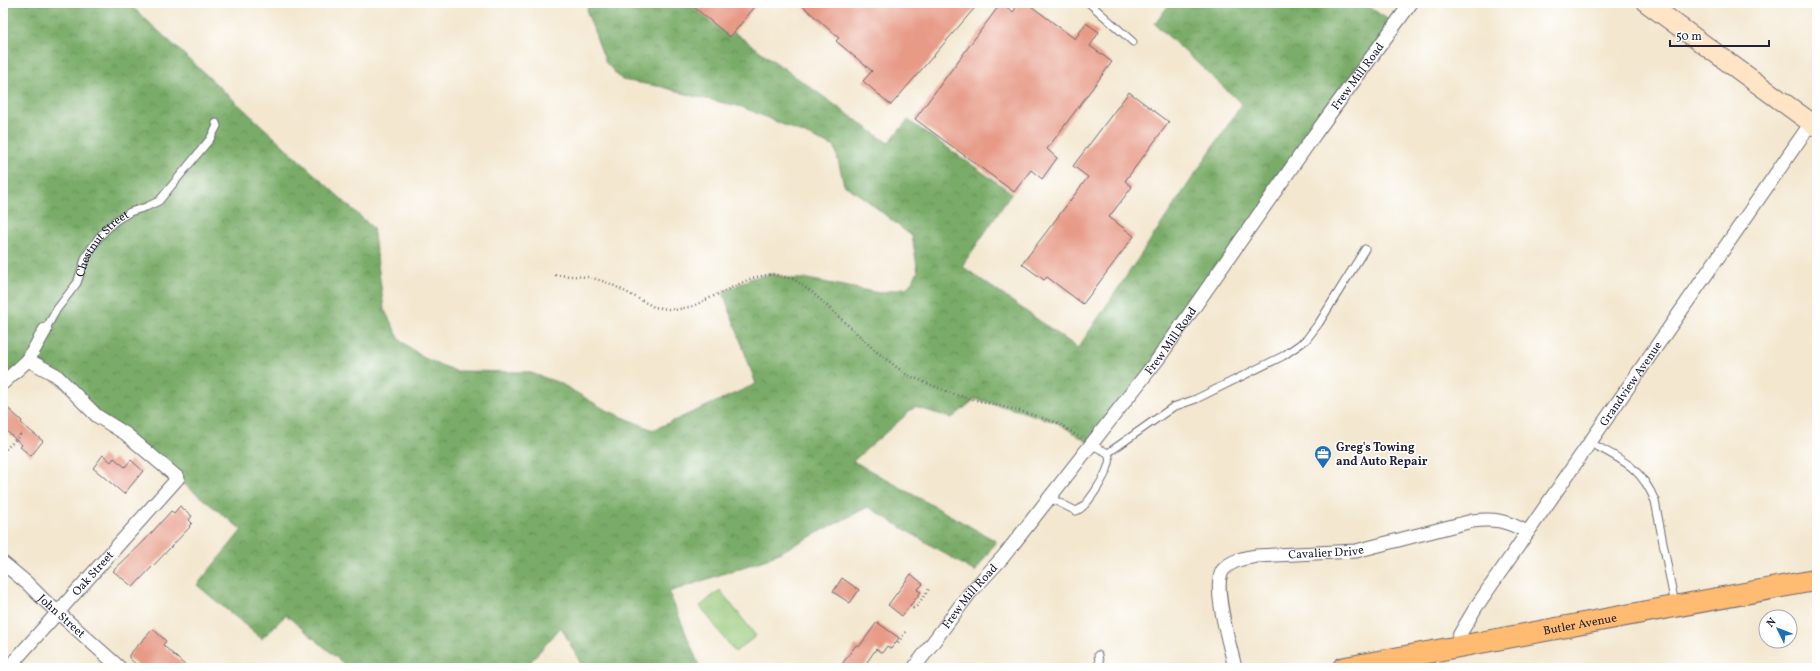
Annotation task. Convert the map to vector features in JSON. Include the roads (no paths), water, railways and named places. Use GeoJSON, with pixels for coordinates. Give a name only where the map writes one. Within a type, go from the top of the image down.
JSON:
{"type":"FeatureCollection","features":[{"type":"Feature","properties":{"kind":"main road","name":"Butler Avenue"},"geometry":{"type":"LineString","coordinates":[[1345,668],[1817,580]]}},
{"type":"Feature","properties":{"kind":"street","name":"Frew Mill Road"},"geometry":{"type":"LineString","coordinates":[[914,668],[970,594],[1003,557],[1158,359],[1315,134],[1411,3]]}},
{"type":"Feature","properties":{"kind":"street"},"geometry":{"type":"LineString","coordinates":[[1647,3],[1814,125]]}},
{"type":"Feature","properties":{"kind":"street","name":"Grandview Avenue"},"geometry":{"type":"LineString","coordinates":[[1455,647],[1460,634],[1476,607],[1527,532],[1814,125]]}},
{"type":"Feature","properties":{"kind":"street","name":"Chestnut Street"},"geometry":{"type":"LineString","coordinates":[[3,383],[28,360],[45,330]]}},
{"type":"Feature","properties":{"kind":"street","name":"Oak Street"},"geometry":{"type":"LineString","coordinates":[[8,668],[178,478],[126,434],[97,416],[56,375],[28,360]]}},
{"type":"Feature","properties":{"kind":"street","name":"Cavalier Drive"},"geometry":{"type":"LineString","coordinates":[[1235,668],[1221,609],[1218,582],[1222,571],[1231,563],[1242,558],[1256,556],[1356,551],[1472,521],[1490,519],[1504,521],[1527,532]]}},
{"type":"Feature","properties":{"kind":"street","name":"John Street"},"geometry":{"type":"LineString","coordinates":[[3,563],[120,668]]}},
{"type":"Feature","properties":{"kind":"lane"},"geometry":{"type":"LineString","coordinates":[[1089,3],[1132,42]]}},
{"type":"Feature","properties":{"kind":"lane","name":"Chestnut Street"},"geometry":{"type":"LineString","coordinates":[[45,330],[57,309],[77,283],[86,256],[99,237],[115,221],[130,212],[159,201],[210,138],[217,126],[216,123]]}},
{"type":"Feature","properties":{"kind":"lane"},"geometry":{"type":"LineString","coordinates":[[1108,453],[1173,407],[1196,399],[1283,356],[1306,340],[1319,323],[1365,249]]}},
{"type":"Feature","properties":{"kind":"lane"},"geometry":{"type":"LineString","coordinates":[[1589,442],[1623,461],[1637,471],[1649,486],[1655,501],[1675,606]]}},
{"type":"Feature","properties":{"kind":"lane"},"geometry":{"type":"LineString","coordinates":[[1092,445],[1108,453]]}},
{"type":"Feature","properties":{"kind":"lane"},"geometry":{"type":"LineString","coordinates":[[1050,498],[1076,511],[1081,510],[1092,498],[1109,462],[1108,453]]}},
{"type":"Feature","properties":{"kind":"lane"},"geometry":{"type":"LineString","coordinates":[[1098,655],[1100,668]]}},
{"type":"Feature","properties":{"kind":"place","name":"Greg's Towing and Auto Repair"},"geometry":{"type":"Point","coordinates":[1323,469]}}]}
